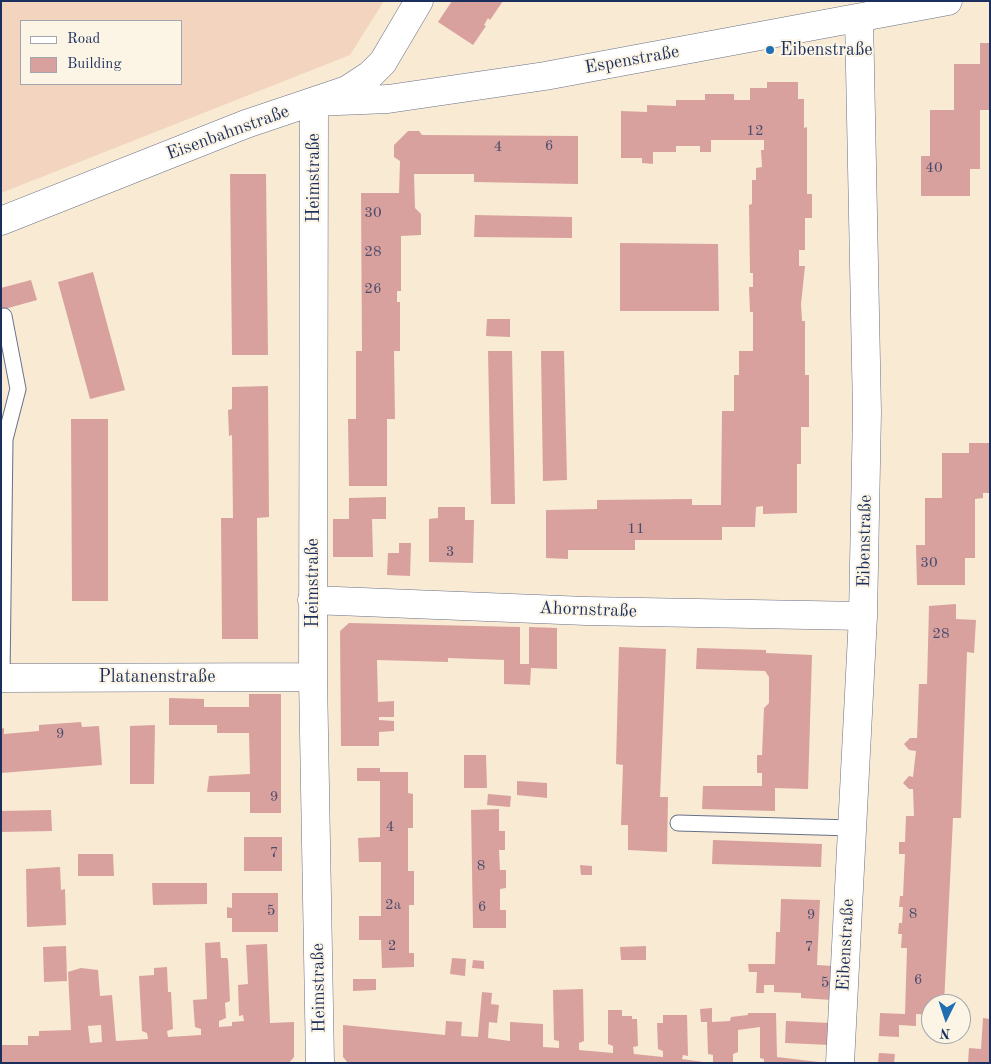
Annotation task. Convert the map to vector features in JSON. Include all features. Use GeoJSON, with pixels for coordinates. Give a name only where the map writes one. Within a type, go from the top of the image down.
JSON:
{"type":"FeatureCollection","features":[{"type":"Feature","properties":{"kind":"street","name":"Eisenbahnstraße"},"geometry":{"type":"LineString","coordinates":[[1,220],[246,124],[347,90],[370,75],[383,62],[419,1]]}},
{"type":"Feature","properties":{"kind":"street","name":"Espenstraße"},"geometry":{"type":"LineString","coordinates":[[314,102],[388,99],[545,76],[948,1]]}},
{"type":"Feature","properties":{"kind":"street","name":"Eibenstraße"},"geometry":{"type":"LineString","coordinates":[[840,1063],[864,616],[867,412],[859,18]]}},
{"type":"Feature","properties":{"kind":"street","name":"Heimstraße"},"geometry":{"type":"LineString","coordinates":[[314,102],[312,600],[320,1063]]}},
{"type":"Feature","properties":{"kind":"street","name":"Ahornstraße"},"geometry":{"type":"LineString","coordinates":[[312,600],[586,610],[864,616]]}},
{"type":"Feature","properties":{"kind":"street","name":"Platanenstraße"},"geometry":{"type":"LineString","coordinates":[[2,678],[313,677]]}},
{"type":"Feature","properties":{"kind":"lane"},"geometry":{"type":"LineString","coordinates":[[2,678],[5,439],[18,389],[4,316]]}},
{"type":"Feature","properties":{"kind":"lane"},"geometry":{"type":"LineString","coordinates":[[678,823],[852,828]]}},
{"type":"Feature","properties":{"kind":"shaded area"},"geometry":{"type":"Polygon","coordinates":[[[1,1],[384,1],[350,55],[1,193],[1,1]]]}},
{"type":"Feature","properties":{"kind":"building"},"geometry":{"type":"Polygon","coordinates":[[[452,1],[503,1],[490,20],[488,18],[484,25],[486,26],[473,45],[438,22],[452,1]]]}},
{"type":"Feature","properties":{"kind":"building"},"geometry":{"type":"Polygon","coordinates":[[[980,43],[990,43],[990,110],[980,110],[980,169],[970,169],[970,196],[921,196],[921,156],[930,156],[930,110],[954,110],[954,64],[980,64],[980,43]]]}},
{"type":"Feature","properties":{"kind":"building"},"geometry":{"type":"Polygon","coordinates":[[[767,82],[798,82],[798,99],[804,99],[804,128],[807,127],[807,194],[812,194],[812,218],[805,218],[805,250],[799,250],[799,266],[805,266],[801,304],[802,321],[805,321],[805,375],[809,375],[809,427],[801,427],[801,464],[797,464],[797,513],[763,514],[763,506],[756,507],[755,527],[722,527],[722,540],[635,540],[635,550],[568,550],[568,559],[546,558],[546,510],[597,509],[597,500],[692,499],[692,505],[721,505],[722,411],[734,411],[734,375],[739,375],[739,351],[753,351],[753,312],[750,312],[749,287],[753,287],[753,273],[750,273],[749,205],[752,204],[752,180],[756,180],[756,168],[762,167],[761,150],[764,150],[764,140],[711,140],[711,152],[700,152],[700,146],[676,146],[676,152],[653,152],[653,164],[642,163],[642,158],[621,158],[621,111],[647,112],[647,105],[676,106],[676,100],[705,100],[705,94],[734,94],[734,100],[750,100],[750,88],[767,88],[767,82]]]}},
{"type":"Feature","properties":{"kind":"building"},"geometry":{"type":"Polygon","coordinates":[[[408,131],[419,131],[422,135],[578,136],[578,184],[474,182],[474,174],[414,174],[415,208],[421,214],[421,235],[401,236],[401,291],[397,291],[397,302],[400,302],[400,351],[394,351],[395,419],[387,419],[387,486],[349,486],[348,419],[356,419],[356,351],[362,351],[361,193],[399,193],[400,161],[394,157],[394,145],[408,131]]]}},
{"type":"Feature","properties":{"kind":"building"},"geometry":{"type":"Polygon","coordinates":[[[230,174],[266,174],[268,355],[232,355],[230,174]]]}},
{"type":"Feature","properties":{"kind":"building"},"geometry":{"type":"Polygon","coordinates":[[[475,215],[572,217],[572,238],[474,237],[475,215]]]}},
{"type":"Feature","properties":{"kind":"building"},"geometry":{"type":"Polygon","coordinates":[[[620,243],[718,244],[719,311],[620,311],[620,243]]]}},
{"type":"Feature","properties":{"kind":"building"},"geometry":{"type":"Polygon","coordinates":[[[93,272],[125,390],[90,399],[58,282],[93,272]]]}},
{"type":"Feature","properties":{"kind":"building"},"geometry":{"type":"Polygon","coordinates":[[[31,280],[37,300],[1,310],[1,288],[31,280]]]}},
{"type":"Feature","properties":{"kind":"building"},"geometry":{"type":"Polygon","coordinates":[[[487,319],[510,319],[510,337],[486,336],[487,319]]]}},
{"type":"Feature","properties":{"kind":"building"},"geometry":{"type":"Polygon","coordinates":[[[488,351],[512,351],[515,504],[491,504],[488,351]]]}},
{"type":"Feature","properties":{"kind":"building"},"geometry":{"type":"Polygon","coordinates":[[[541,351],[564,351],[567,480],[543,481],[541,351]]]}},
{"type":"Feature","properties":{"kind":"building"},"geometry":{"type":"Polygon","coordinates":[[[268,386],[269,517],[257,518],[258,639],[222,639],[221,518],[233,518],[232,435],[229,436],[228,410],[232,409],[232,387],[268,386]]]}},
{"type":"Feature","properties":{"kind":"building"},"geometry":{"type":"Polygon","coordinates":[[[71,419],[108,419],[108,601],[72,601],[71,419]]]}},
{"type":"Feature","properties":{"kind":"building"},"geometry":{"type":"Polygon","coordinates":[[[969,443],[990,443],[990,493],[983,493],[983,498],[975,499],[975,558],[965,558],[965,585],[917,585],[916,545],[925,545],[925,498],[942,498],[942,453],[969,453],[969,443]]]}},
{"type":"Feature","properties":{"kind":"building"},"geometry":{"type":"Polygon","coordinates":[[[386,497],[386,519],[372,519],[373,557],[333,557],[333,519],[349,519],[349,498],[386,497]]]}},
{"type":"Feature","properties":{"kind":"building"},"geometry":{"type":"Polygon","coordinates":[[[438,507],[465,507],[465,520],[474,520],[473,563],[429,562],[429,519],[438,518],[438,507]]]}},
{"type":"Feature","properties":{"kind":"building"},"geometry":{"type":"Polygon","coordinates":[[[399,543],[411,543],[410,576],[387,575],[388,553],[399,553],[399,543]]]}},
{"type":"Feature","properties":{"kind":"building"},"geometry":{"type":"Polygon","coordinates":[[[956,604],[956,619],[976,620],[974,653],[967,652],[961,818],[953,818],[944,994],[921,994],[921,1014],[916,1014],[916,1026],[899,1025],[899,1037],[879,1036],[880,1013],[905,1014],[907,948],[901,948],[902,934],[898,934],[899,923],[902,923],[903,907],[899,907],[900,896],[903,896],[905,854],[899,854],[899,842],[905,842],[906,816],[914,816],[913,789],[909,789],[903,783],[909,776],[913,777],[916,751],[909,750],[904,744],[910,738],[917,738],[919,684],[927,684],[929,606],[956,604]]]}},
{"type":"Feature","properties":{"kind":"building"},"geometry":{"type":"Polygon","coordinates":[[[349,623],[520,627],[520,664],[529,664],[529,627],[557,628],[557,669],[531,668],[530,685],[504,684],[504,660],[448,658],[448,662],[377,660],[378,702],[394,701],[394,717],[379,717],[379,720],[394,721],[394,731],[379,732],[379,746],[341,746],[340,631],[349,623]]]}},
{"type":"Feature","properties":{"kind":"building"},"geometry":{"type":"Polygon","coordinates":[[[619,647],[666,649],[660,797],[668,797],[667,852],[628,850],[628,825],[621,825],[623,765],[616,764],[619,647]]]}},
{"type":"Feature","properties":{"kind":"building"},"geometry":{"type":"Polygon","coordinates":[[[697,648],[766,650],[766,653],[812,655],[808,789],[775,788],[775,811],[702,809],[703,786],[762,786],[762,773],[757,773],[757,755],[762,755],[764,708],[769,703],[769,677],[765,671],[696,669],[697,648]]]}},
{"type":"Feature","properties":{"kind":"building"},"geometry":{"type":"Polygon","coordinates":[[[249,694],[281,694],[281,813],[250,813],[250,792],[207,792],[209,776],[250,774],[249,733],[217,733],[217,725],[169,725],[169,698],[204,699],[204,707],[249,707],[249,694]]]}},
{"type":"Feature","properties":{"kind":"building"},"geometry":{"type":"Polygon","coordinates":[[[81,722],[82,727],[99,726],[102,765],[1,773],[1,729],[4,728],[4,734],[39,731],[39,725],[81,722]]]}},
{"type":"Feature","properties":{"kind":"building"},"geometry":{"type":"Polygon","coordinates":[[[155,725],[154,784],[130,784],[130,726],[155,725]]]}},
{"type":"Feature","properties":{"kind":"building"},"geometry":{"type":"Polygon","coordinates":[[[464,755],[486,755],[487,788],[464,788],[464,755]]]}},
{"type":"Feature","properties":{"kind":"building"},"geometry":{"type":"Polygon","coordinates":[[[357,768],[380,768],[380,772],[408,772],[408,793],[413,794],[413,828],[408,828],[408,871],[414,871],[414,905],[409,905],[409,953],[414,953],[414,967],[382,968],[381,940],[359,940],[359,916],[381,916],[381,862],[359,862],[358,838],[380,837],[380,781],[357,781],[357,768]]]}},
{"type":"Feature","properties":{"kind":"building"},"geometry":{"type":"Polygon","coordinates":[[[517,781],[547,783],[547,798],[517,795],[517,781]]]}},
{"type":"Feature","properties":{"kind":"building"},"geometry":{"type":"Polygon","coordinates":[[[488,794],[511,796],[510,807],[487,805],[488,794]]]}},
{"type":"Feature","properties":{"kind":"building"},"geometry":{"type":"Polygon","coordinates":[[[499,809],[499,831],[505,831],[505,850],[499,850],[500,870],[506,870],[506,888],[500,889],[500,910],[506,910],[506,928],[473,928],[471,810],[499,809]]]}},
{"type":"Feature","properties":{"kind":"building"},"geometry":{"type":"Polygon","coordinates":[[[51,810],[52,831],[1,832],[1,811],[51,810]]]}},
{"type":"Feature","properties":{"kind":"building"},"geometry":{"type":"Polygon","coordinates":[[[244,837],[282,837],[282,871],[244,871],[244,837]]]}},
{"type":"Feature","properties":{"kind":"building"},"geometry":{"type":"Polygon","coordinates":[[[713,840],[822,844],[821,867],[712,864],[713,840]]]}},
{"type":"Feature","properties":{"kind":"building"},"geometry":{"type":"Polygon","coordinates":[[[78,854],[113,854],[114,876],[78,876],[78,854]]]}},
{"type":"Feature","properties":{"kind":"building"},"geometry":{"type":"Polygon","coordinates":[[[580,865],[592,866],[592,875],[581,875],[580,865]]]}},
{"type":"Feature","properties":{"kind":"building"},"geometry":{"type":"Polygon","coordinates":[[[60,867],[61,890],[65,889],[66,925],[27,927],[26,869],[60,867]]]}},
{"type":"Feature","properties":{"kind":"building"},"geometry":{"type":"Polygon","coordinates":[[[152,883],[207,883],[207,904],[153,905],[152,883]]]}},
{"type":"Feature","properties":{"kind":"building"},"geometry":{"type":"Polygon","coordinates":[[[232,893],[278,893],[278,932],[232,932],[232,918],[227,918],[227,907],[232,908],[232,893]]]}},
{"type":"Feature","properties":{"kind":"building"},"geometry":{"type":"Polygon","coordinates":[[[781,899],[820,900],[817,965],[833,966],[832,1000],[801,998],[801,993],[774,992],[774,985],[764,985],[764,993],[756,993],[757,972],[749,972],[748,964],[775,964],[776,932],[780,932],[781,899]]]}},
{"type":"Feature","properties":{"kind":"building"},"geometry":{"type":"Polygon","coordinates":[[[220,942],[221,958],[227,958],[228,960],[230,1001],[225,1003],[226,1018],[219,1021],[219,1027],[232,1026],[232,1022],[244,1021],[243,1015],[239,1016],[238,985],[248,984],[246,945],[267,944],[270,1023],[294,1022],[294,1057],[289,1063],[1,1063],[1,1045],[28,1045],[28,1036],[39,1036],[39,1031],[71,1030],[68,972],[81,968],[98,970],[100,996],[112,995],[116,1041],[148,1039],[147,1033],[142,1031],[139,976],[154,975],[154,968],[167,967],[168,992],[171,992],[173,1029],[167,1031],[168,1037],[201,1035],[201,1029],[195,1027],[193,1000],[207,999],[205,943],[220,942]],[[101,1025],[88,1026],[90,1043],[102,1042],[101,1025]]]}},
{"type":"Feature","properties":{"kind":"building"},"geometry":{"type":"Polygon","coordinates":[[[66,946],[67,981],[44,982],[43,947],[66,946]]]}},
{"type":"Feature","properties":{"kind":"building"},"geometry":{"type":"Polygon","coordinates":[[[646,946],[646,960],[621,960],[620,947],[646,946]]]}},
{"type":"Feature","properties":{"kind":"building"},"geometry":{"type":"Polygon","coordinates":[[[452,958],[466,959],[465,976],[450,974],[452,958]]]}},
{"type":"Feature","properties":{"kind":"building"},"geometry":{"type":"Polygon","coordinates":[[[473,960],[484,961],[484,969],[472,968],[473,960]]]}},
{"type":"Feature","properties":{"kind":"building"},"geometry":{"type":"Polygon","coordinates":[[[353,979],[376,979],[376,990],[353,991],[353,979]]]}},
{"type":"Feature","properties":{"kind":"building"},"geometry":{"type":"Polygon","coordinates":[[[583,989],[584,1041],[579,1043],[579,1050],[613,1053],[613,1046],[608,1044],[608,1010],[622,1010],[622,1016],[632,1016],[632,1019],[637,1019],[638,1046],[633,1047],[634,1054],[663,1057],[663,1051],[658,1049],[657,1023],[663,1023],[663,1015],[687,1015],[688,1056],[683,1055],[682,1059],[710,1063],[348,1063],[343,1057],[343,1025],[445,1035],[446,1021],[462,1022],[461,1036],[478,1037],[482,992],[492,993],[491,1004],[499,1005],[497,1023],[489,1022],[488,1038],[510,1041],[510,1022],[543,1024],[543,1047],[559,1048],[559,1041],[554,1040],[553,990],[583,989]]]}},
{"type":"Feature","properties":{"kind":"building"},"geometry":{"type":"Polygon","coordinates":[[[712,1008],[712,1022],[730,1021],[731,1017],[748,1015],[748,1013],[776,1013],[777,1057],[827,1063],[764,1063],[764,1059],[760,1058],[760,1027],[738,1030],[738,1052],[733,1054],[733,1063],[713,1063],[713,1055],[708,1054],[707,1022],[701,1022],[700,1009],[712,1008]]]}},
{"type":"Feature","properties":{"kind":"building"},"geometry":{"type":"Polygon","coordinates":[[[983,1018],[990,1019],[990,1063],[968,1063],[969,1048],[981,1049],[983,1018]]]}},
{"type":"Feature","properties":{"kind":"building"},"geometry":{"type":"Polygon","coordinates":[[[786,1021],[831,1023],[830,1045],[785,1043],[786,1021]]]}},
{"type":"Feature","properties":{"kind":"building"},"geometry":{"type":"Polygon","coordinates":[[[879,1053],[895,1054],[894,1063],[878,1063],[879,1053]]]}},
{"type":"Feature","properties":{"kind":"place","name":"Eibenstraße"},"geometry":{"type":"Point","coordinates":[770,50]}}]}
